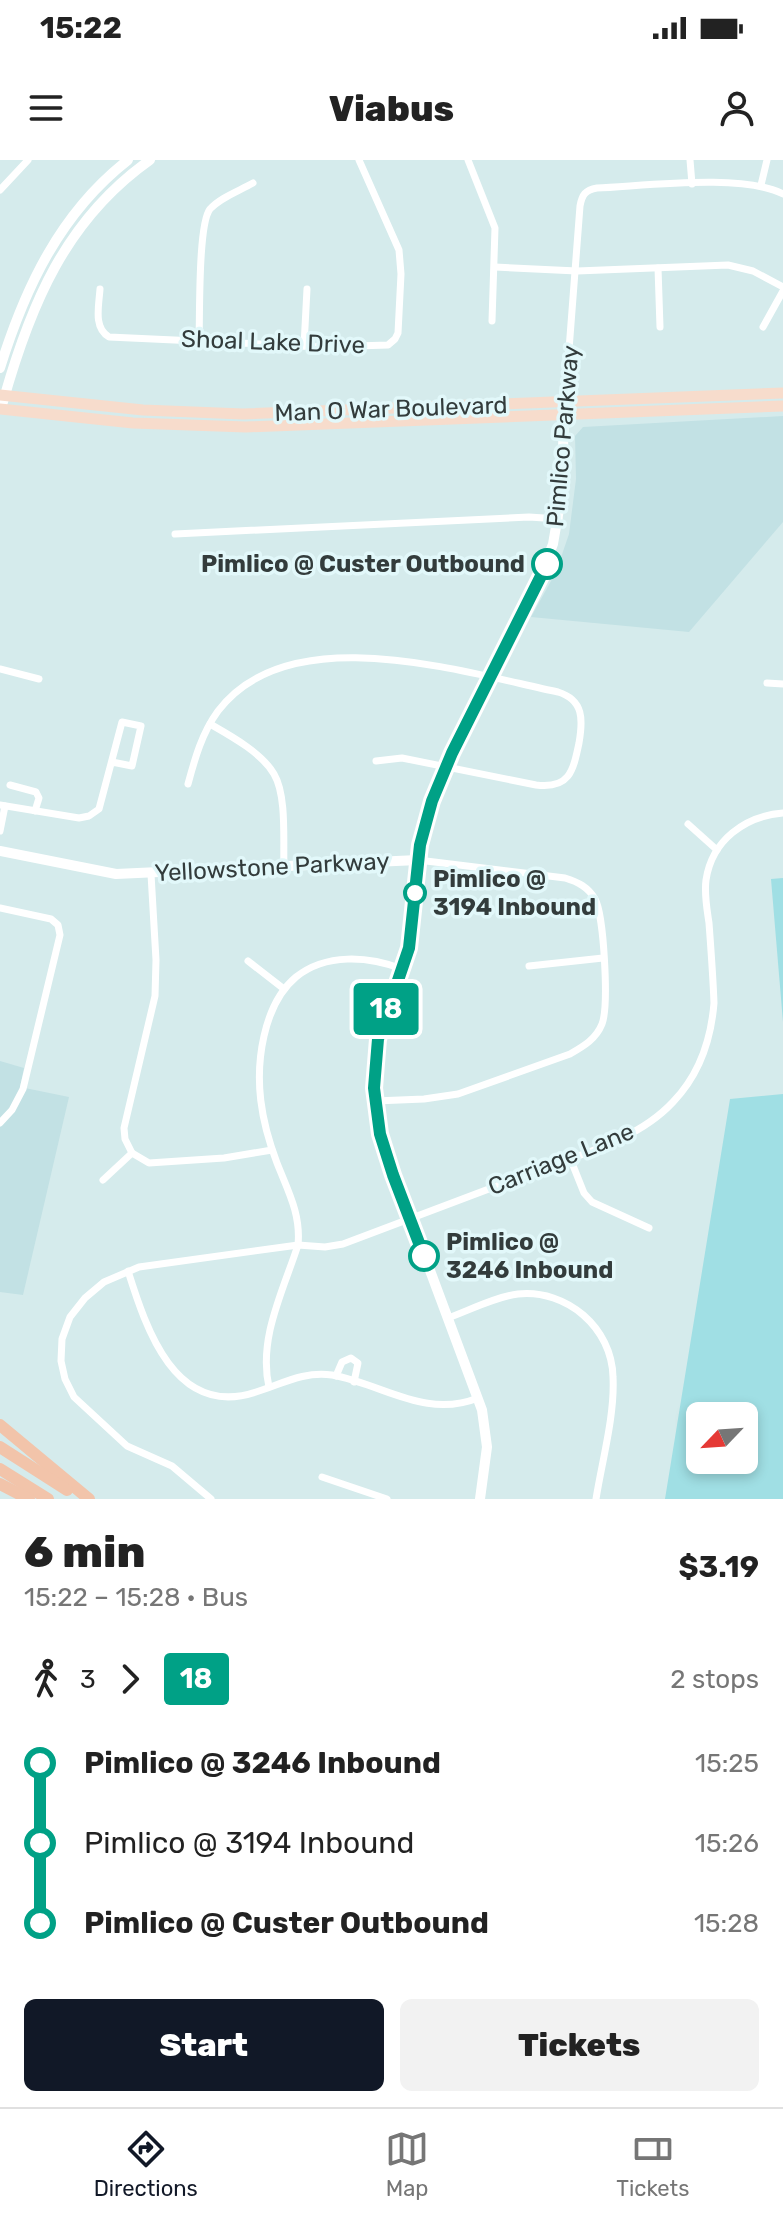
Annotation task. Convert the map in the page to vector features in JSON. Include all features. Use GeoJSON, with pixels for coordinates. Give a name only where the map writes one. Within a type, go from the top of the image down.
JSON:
{"type":"FeatureCollection","features":[{"type":"Feature","properties":{"kind":"highway"},"geometry":{"type":"LineString","coordinates":[[0,1425],[89,1499]]}},
{"type":"Feature","properties":{"kind":"highway"},"geometry":{"type":"LineString","coordinates":[[0,1447],[80,1499]]}},
{"type":"Feature","properties":{"kind":"highway"},"geometry":{"type":"LineString","coordinates":[[0,1469],[48,1499]]}},
{"type":"Feature","properties":{"kind":"highway"},"geometry":{"type":"LineString","coordinates":[[0,1486],[29,1499]]}},
{"type":"Feature","properties":{"kind":"main road","name":"Man O War Boulevard"},"geometry":{"type":"LineString","coordinates":[[2,395],[143,410],[243,414],[783,393]]}},
{"type":"Feature","properties":{"kind":"main road","name":"Man O War Boulevard"},"geometry":{"type":"LineString","coordinates":[[0,410],[133,423],[246,427],[783,406]]}},
{"type":"Feature","properties":{"kind":"street"},"geometry":{"type":"LineString","coordinates":[[0,190],[28,160]]}},
{"type":"Feature","properties":{"kind":"street"},"geometry":{"type":"LineString","coordinates":[[0,368],[17,317],[55,241],[88,198],[128,160]]}},
{"type":"Feature","properties":{"kind":"street"},"geometry":{"type":"LineString","coordinates":[[0,410],[2,395],[35,306],[60,256],[104,201],[150,160]]}},
{"type":"Feature","properties":{"kind":"street","name":"Shoal Lake Drive"},"geometry":{"type":"LineString","coordinates":[[100,289],[99,325],[104,335],[304,346],[383,346],[395,339],[398,333],[399,250],[359,160]]}},
{"type":"Feature","properties":{"kind":"street"},"geometry":{"type":"LineString","coordinates":[[468,160],[495,228],[492,321]]}},
{"type":"Feature","properties":{"kind":"street"},"geometry":{"type":"LineString","coordinates":[[690,160],[692,184]]}},
{"type":"Feature","properties":{"kind":"street"},"geometry":{"type":"LineString","coordinates":[[761,185],[767,160]]}},
{"type":"Feature","properties":{"kind":"street","name":"Pimlico Parkway"},"geometry":{"type":"LineString","coordinates":[[480,1499],[487,1447],[485,1422],[384,1147],[375,1101],[374,1071],[378,1039],[410,938],[418,860],[432,801],[446,767],[546,565],[559,519],[581,200],[587,190],[734,182],[761,185],[783,194]]}},
{"type":"Feature","properties":{"kind":"street"},"geometry":{"type":"LineString","coordinates":[[199,339],[203,233],[207,215],[224,198],[253,183]]}},
{"type":"Feature","properties":{"kind":"street"},"geometry":{"type":"LineString","coordinates":[[495,267],[577,271],[728,265],[753,271],[783,289],[763,327]]}},
{"type":"Feature","properties":{"kind":"street"},"geometry":{"type":"LineString","coordinates":[[658,268],[660,327]]}},
{"type":"Feature","properties":{"kind":"street"},"geometry":{"type":"LineString","coordinates":[[304,346],[307,289]]}},
{"type":"Feature","properties":{"kind":"street"},"geometry":{"type":"LineString","coordinates":[[175,534],[529,517],[559,519]]}},
{"type":"Feature","properties":{"kind":"street"},"geometry":{"type":"LineString","coordinates":[[188,784],[199,746],[223,705],[244,686],[274,669],[297,662],[394,659],[558,692],[577,703],[582,726],[571,773],[560,783],[547,786],[402,758],[376,761]]}},
{"type":"Feature","properties":{"kind":"street"},"geometry":{"type":"LineString","coordinates":[[0,669],[39,679]]}},
{"type":"Feature","properties":{"kind":"street"},"geometry":{"type":"LineString","coordinates":[[767,683],[783,684]]}},
{"type":"Feature","properties":{"kind":"street"},"geometry":{"type":"LineString","coordinates":[[0,831],[2,806],[79,818],[99,809],[122,722],[141,726],[132,766],[112,762]]}},
{"type":"Feature","properties":{"kind":"street"},"geometry":{"type":"LineString","coordinates":[[210,724],[273,771],[281,795],[284,867]]}},
{"type":"Feature","properties":{"kind":"street"},"geometry":{"type":"LineString","coordinates":[[10,785],[36,792],[39,798],[35,811]]}},
{"type":"Feature","properties":{"kind":"street"},"geometry":{"type":"LineString","coordinates":[[688,824],[717,850],[726,838],[747,822],[757,817],[783,813]]}},
{"type":"Feature","properties":{"kind":"street","name":"Carriage Lane"},"geometry":{"type":"LineString","coordinates":[[211,1499],[172,1466],[135,1451],[116,1438],[80,1405],[65,1379],[61,1351],[70,1317],[95,1289],[128,1271],[151,1265],[298,1245],[325,1247],[343,1244],[618,1139],[658,1116],[683,1089],[702,1059],[710,1032],[714,1003],[706,886],[717,850]]}},
{"type":"Feature","properties":{"kind":"street","name":"Yellowstone Parkway"},"geometry":{"type":"LineString","coordinates":[[0,851],[103,873],[151,874],[418,860],[576,881],[589,891],[599,908],[606,1009],[597,1033],[582,1047],[458,1094],[375,1101]]}},
{"type":"Feature","properties":{"kind":"street"},"geometry":{"type":"LineString","coordinates":[[151,874],[156,980],[124,1128],[125,1139],[132,1153],[143,1161],[156,1164],[272,1150]]}},
{"type":"Feature","properties":{"kind":"street"},"geometry":{"type":"LineString","coordinates":[[0,908],[51,919],[58,925],[60,935],[23,1089],[12,1110],[0,1123]]}},
{"type":"Feature","properties":{"kind":"street"},"geometry":{"type":"LineString","coordinates":[[529,966],[603,958]]}},
{"type":"Feature","properties":{"kind":"street"},"geometry":{"type":"LineString","coordinates":[[269,1387],[266,1347],[298,1245],[296,1210],[272,1150],[262,1114],[259,1070],[267,1023],[284,989],[306,970],[329,962],[373,960],[402,969]]}},
{"type":"Feature","properties":{"kind":"street"},"geometry":{"type":"LineString","coordinates":[[248,961],[284,989]]}},
{"type":"Feature","properties":{"kind":"street"},"geometry":{"type":"LineString","coordinates":[[103,1180],[132,1153]]}},
{"type":"Feature","properties":{"kind":"street"},"geometry":{"type":"LineString","coordinates":[[570,1158],[584,1193],[592,1202],[649,1228]]}},
{"type":"Feature","properties":{"kind":"street"},"geometry":{"type":"LineString","coordinates":[[128,1271],[151,1337],[164,1359],[197,1389],[223,1396],[252,1394],[303,1375],[336,1376],[425,1404],[457,1404],[478,1398]]}},
{"type":"Feature","properties":{"kind":"street"},"geometry":{"type":"LineString","coordinates":[[448,1318],[511,1296],[537,1295],[563,1302],[577,1310],[596,1329],[608,1352],[613,1384],[596,1499]]}},
{"type":"Feature","properties":{"kind":"street"},"geometry":{"type":"LineString","coordinates":[[336,1376],[342,1362],[351,1358],[358,1363],[354,1382]]}},
{"type":"Feature","properties":{"kind":"street"},"geometry":{"type":"LineString","coordinates":[[322,1477],[387,1499]]}},
{"type":"Feature","properties":{"kind":"shaded area"},"geometry":{"type":"Polygon","coordinates":[[[783,416],[783,522],[689,632],[531,617],[556,572],[569,534],[576,479],[575,436],[583,427],[783,416]]]}},
{"type":"Feature","properties":{"kind":"shaded area"},"geometry":{"type":"Polygon","coordinates":[[[783,878],[783,1022],[771,879],[783,878]]]}},
{"type":"Feature","properties":{"kind":"shaded area"},"geometry":{"type":"Polygon","coordinates":[[[0,1061],[24,1068],[20,1087],[69,1097],[23,1295],[0,1292],[0,1061]]]}},
{"type":"Feature","properties":{"kind":"shaded area"},"geometry":{"type":"Polygon","coordinates":[[[783,1094],[783,1499],[665,1499],[730,1099],[783,1094]]]}},
{"type":"Feature","properties":{"kind":"bus line","name":"18"},"geometry":{"type":"LineString","coordinates":[[424,1256],[393,1175],[376,1116],[374,1071],[378,1039],[409,948],[420,845],[432,801],[452,753],[547,564]]}},
{"type":"Feature","properties":{"kind":"place","name":"Pimlico @ Custer Outbound"},"geometry":{"type":"Point","coordinates":[547,564]}},
{"type":"Feature","properties":{"kind":"place","name":"Pimlico @ 3194 Inbound"},"geometry":{"type":"Point","coordinates":[415,893]}},
{"type":"Feature","properties":{"kind":"place","name":"Pimlico @ 3246 Inbound"},"geometry":{"type":"Point","coordinates":[424,1256]}}]}
